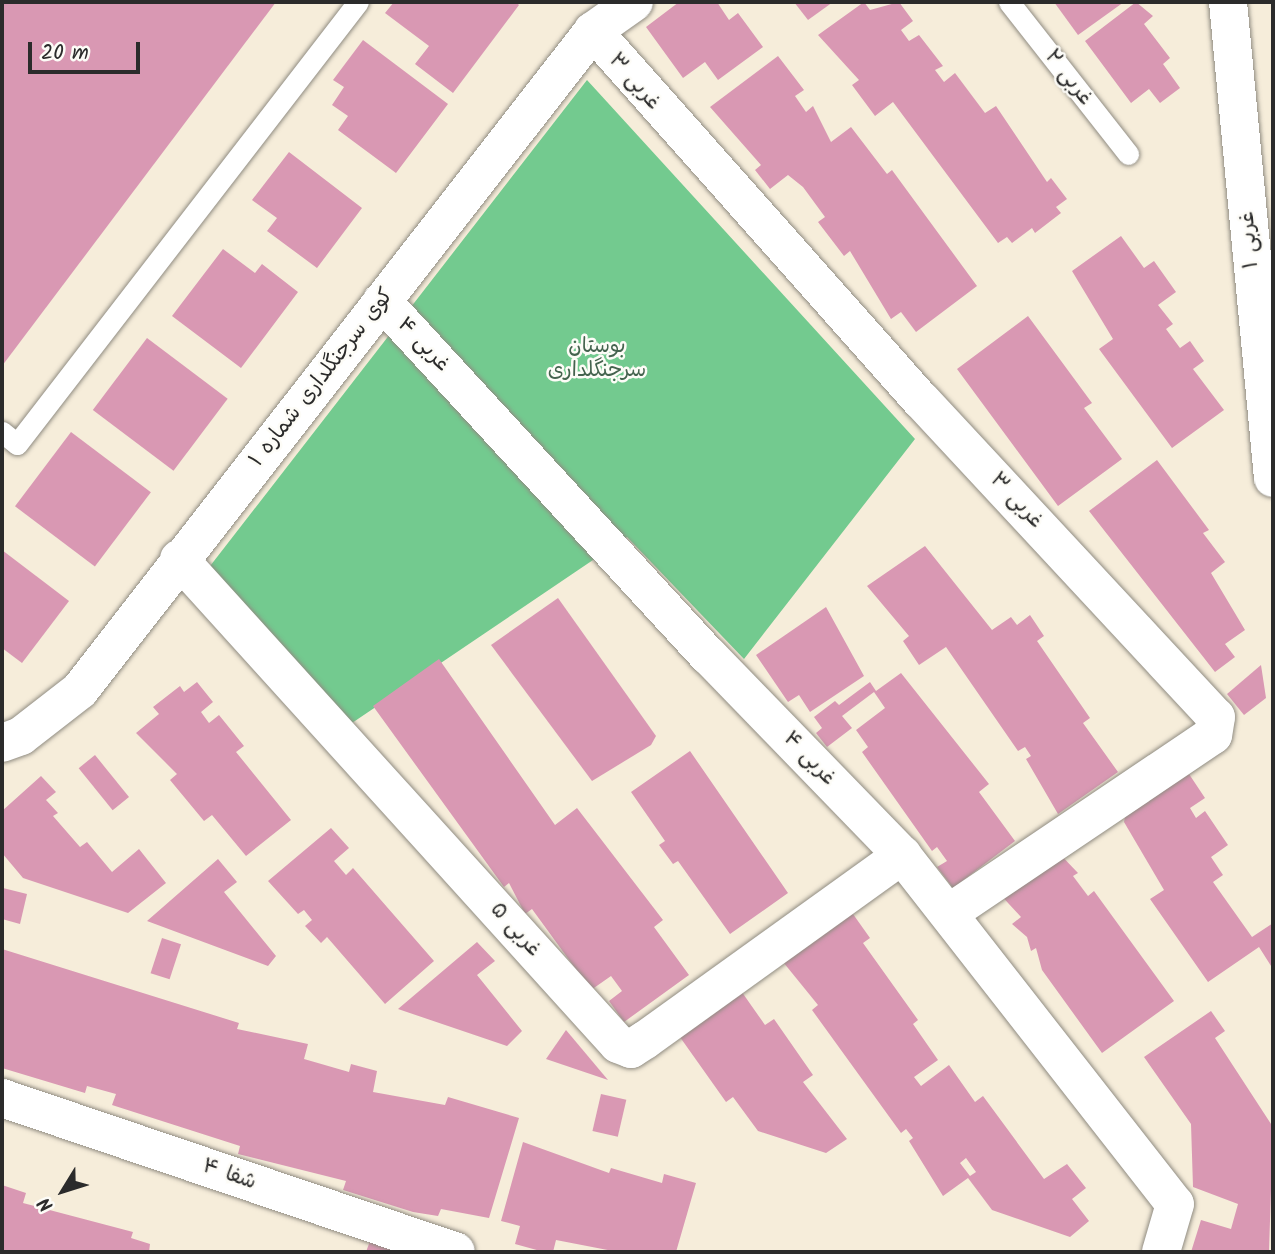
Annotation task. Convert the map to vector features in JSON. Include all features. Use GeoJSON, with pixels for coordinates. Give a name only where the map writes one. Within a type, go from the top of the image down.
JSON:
{"type":"FeatureCollection","features":[{"type":"Feature","properties":{"kind":"street","name":"کوی سرجنگلداری شماره ۱"},"geometry":{"type":"LineString","coordinates":[[2,743],[21,736],[80,690],[179,559],[593,31],[634,2]]}},
{"type":"Feature","properties":{"kind":"street","name":"غربی ۱"},"geometry":{"type":"LineString","coordinates":[[1228,2],[1273,478]]}},
{"type":"Feature","properties":{"kind":"street","name":"غربی ۳"},"geometry":{"type":"LineString","coordinates":[[593,31],[867,340],[1216,717],[1219,727],[1213,735],[949,913]]}},
{"type":"Feature","properties":{"kind":"street","name":"غربی ۴"},"geometry":{"type":"LineString","coordinates":[[382,301],[709,656],[902,855],[1175,1204],[1161,1252]]}},
{"type":"Feature","properties":{"kind":"street","name":"غربی ۵"},"geometry":{"type":"LineString","coordinates":[[179,559],[618,1044],[631,1049],[645,1040],[902,855]]}},
{"type":"Feature","properties":{"kind":"street","name":"شفا ۴"},"geometry":{"type":"LineString","coordinates":[[2,1098],[456,1252]]}},
{"type":"Feature","properties":{"kind":"lane"},"geometry":{"type":"LineString","coordinates":[[2,432],[17,444],[358,2]]}},
{"type":"Feature","properties":{"kind":"lane","name":"غربی ۲"},"geometry":{"type":"LineString","coordinates":[[1009,2],[1128,154]]}},
{"type":"Feature","properties":{"kind":"green space","name":"بوستان سرجنگلداری"},"geometry":{"type":"Polygon","coordinates":[[[587,80],[915,439],[744,659],[627,537],[352,723],[207,570],[587,80]]]}},
{"type":"Feature","properties":{"kind":"building"},"geometry":{"type":"Polygon","coordinates":[[[2,2],[276,2],[2,366],[2,2]]]}},
{"type":"Feature","properties":{"kind":"building"},"geometry":{"type":"Polygon","coordinates":[[[394,2],[516,2],[519,5],[453,93],[415,64],[429,46],[385,13],[394,2]]]}},
{"type":"Feature","properties":{"kind":"building"},"geometry":{"type":"Polygon","coordinates":[[[679,2],[717,2],[729,20],[738,13],[763,47],[718,80],[705,62],[683,78],[646,27],[679,2]]]}},
{"type":"Feature","properties":{"kind":"building"},"geometry":{"type":"Polygon","coordinates":[[[794,2],[833,2],[808,20],[794,2]]]}},
{"type":"Feature","properties":{"kind":"building"},"geometry":{"type":"Polygon","coordinates":[[[864,2],[870,10],[899,2],[913,21],[901,30],[909,41],[919,35],[943,66],[935,70],[944,82],[955,73],[985,113],[996,106],[1047,182],[1051,178],[1067,199],[1056,207],[1061,213],[1035,233],[1032,228],[1012,243],[1007,237],[998,243],[893,102],[875,116],[852,85],[859,80],[818,35],[864,2]]]}},
{"type":"Feature","properties":{"kind":"building"},"geometry":{"type":"Polygon","coordinates":[[[1054,2],[1124,2],[1078,35],[1054,2]]]}},
{"type":"Feature","properties":{"kind":"building"},"geometry":{"type":"Polygon","coordinates":[[[1136,2],[1153,16],[1144,24],[1170,58],[1163,64],[1180,88],[1160,103],[1149,89],[1131,103],[1085,41],[1136,2]]]}},
{"type":"Feature","properties":{"kind":"building"},"geometry":{"type":"Polygon","coordinates":[[[363,40],[448,104],[396,173],[338,130],[348,116],[332,105],[344,87],[333,80],[363,40]]]}},
{"type":"Feature","properties":{"kind":"building"},"geometry":{"type":"Polygon","coordinates":[[[778,56],[804,90],[795,96],[806,112],[813,106],[831,142],[851,127],[887,174],[892,170],[977,286],[916,332],[901,312],[891,319],[850,251],[844,256],[818,222],[825,217],[803,187],[788,175],[770,189],[755,170],[761,165],[710,107],[778,56]]]}},
{"type":"Feature","properties":{"kind":"building"},"geometry":{"type":"Polygon","coordinates":[[[289,152],[362,208],[317,268],[267,231],[277,218],[252,200],[289,152]]]}},
{"type":"Feature","properties":{"kind":"building"},"geometry":{"type":"Polygon","coordinates":[[[1121,236],[1144,268],[1154,261],[1176,292],[1158,305],[1173,324],[1166,329],[1180,348],[1190,341],[1204,361],[1193,369],[1224,410],[1172,448],[1099,349],[1113,339],[1072,271],[1121,236]]]}},
{"type":"Feature","properties":{"kind":"building"},"geometry":{"type":"Polygon","coordinates":[[[223,249],[255,273],[262,264],[298,292],[241,368],[172,316],[223,249]]]}},
{"type":"Feature","properties":{"kind":"building"},"geometry":{"type":"Polygon","coordinates":[[[1028,316],[1092,403],[1084,408],[1122,459],[1058,506],[957,369],[1028,316]]]}},
{"type":"Feature","properties":{"kind":"building"},"geometry":{"type":"Polygon","coordinates":[[[147,338],[228,399],[173,471],[93,410],[147,338]]]}},
{"type":"Feature","properties":{"kind":"building"},"geometry":{"type":"Polygon","coordinates":[[[71,432],[151,492],[95,566],[15,506],[71,432]]]}},
{"type":"Feature","properties":{"kind":"building"},"geometry":{"type":"Polygon","coordinates":[[[1157,460],[1209,530],[1203,533],[1225,562],[1211,573],[1245,630],[1225,644],[1235,657],[1215,672],[1089,511],[1157,460]]]}},
{"type":"Feature","properties":{"kind":"building"},"geometry":{"type":"Polygon","coordinates":[[[925,546],[992,630],[1011,617],[1017,625],[1030,615],[1044,636],[1037,641],[1090,718],[1083,723],[1118,772],[1058,814],[1026,759],[1031,756],[1025,747],[1018,751],[946,647],[919,665],[903,641],[909,636],[867,586],[925,546]]]}},
{"type":"Feature","properties":{"kind":"building"},"geometry":{"type":"Polygon","coordinates":[[[2,550],[69,601],[22,663],[2,648],[2,550]]]}},
{"type":"Feature","properties":{"kind":"building"},"geometry":{"type":"Polygon","coordinates":[[[558,598],[656,736],[651,745],[592,781],[491,645],[558,598]]]}},
{"type":"Feature","properties":{"kind":"building"},"geometry":{"type":"Polygon","coordinates":[[[826,607],[864,676],[810,712],[799,695],[788,702],[756,655],[826,607]]]}},
{"type":"Feature","properties":{"kind":"building"},"geometry":{"type":"Polygon","coordinates":[[[439,659],[555,825],[577,808],[663,920],[654,927],[689,975],[624,1022],[609,1001],[622,991],[611,976],[591,990],[532,909],[525,914],[509,883],[504,887],[373,706],[439,659]]]}},
{"type":"Feature","properties":{"kind":"building"},"geometry":{"type":"Polygon","coordinates":[[[1261,665],[1266,698],[1244,715],[1227,694],[1261,665]]]}},
{"type":"Feature","properties":{"kind":"building"},"geometry":{"type":"Polygon","coordinates":[[[901,673],[989,784],[979,792],[1015,841],[953,888],[937,867],[947,861],[937,847],[932,851],[862,752],[868,747],[856,730],[885,708],[874,692],[842,716],[852,728],[827,747],[816,733],[822,728],[814,717],[835,701],[839,705],[870,682],[876,691],[901,673]]]}},
{"type":"Feature","properties":{"kind":"building"},"geometry":{"type":"Polygon","coordinates":[[[197,682],[213,702],[201,712],[209,723],[219,715],[244,746],[236,752],[291,820],[246,856],[212,815],[204,821],[170,780],[177,774],[136,733],[159,714],[153,707],[180,686],[184,692],[197,682]]]}},
{"type":"Feature","properties":{"kind":"building"},"geometry":{"type":"Polygon","coordinates":[[[690,751],[788,893],[730,934],[678,861],[673,864],[659,845],[665,841],[631,792],[690,751]]]}},
{"type":"Feature","properties":{"kind":"building"},"geometry":{"type":"Polygon","coordinates":[[[95,755],[129,797],[113,810],[79,768],[95,755]]]}},
{"type":"Feature","properties":{"kind":"building"},"geometry":{"type":"Polygon","coordinates":[[[1189,774],[1205,798],[1190,808],[1196,818],[1205,811],[1228,845],[1211,857],[1223,875],[1213,882],[1252,937],[1273,923],[1273,969],[1259,947],[1208,982],[1150,899],[1164,890],[1124,822],[1126,812],[1189,774]]]}},
{"type":"Feature","properties":{"kind":"building"},"geometry":{"type":"Polygon","coordinates":[[[41,776],[56,792],[46,800],[58,813],[53,816],[80,847],[87,842],[112,872],[139,849],[166,883],[128,913],[23,878],[2,853],[2,811],[41,776]]]}},
{"type":"Feature","properties":{"kind":"building"},"geometry":{"type":"Polygon","coordinates":[[[331,828],[349,848],[334,861],[346,875],[353,868],[434,961],[385,1004],[327,937],[321,943],[305,926],[312,920],[304,910],[298,914],[268,881],[331,828]]]}},
{"type":"Feature","properties":{"kind":"building"},"geometry":{"type":"Polygon","coordinates":[[[1054,848],[1078,873],[1073,876],[1088,896],[1094,891],[1174,1001],[1102,1053],[1042,970],[1036,948],[1031,951],[1027,937],[1012,924],[1021,917],[996,890],[1054,848]]]}},
{"type":"Feature","properties":{"kind":"building"},"geometry":{"type":"Polygon","coordinates":[[[218,859],[237,882],[224,892],[276,956],[268,966],[147,921],[218,859]]]}},
{"type":"Feature","properties":{"kind":"building"},"geometry":{"type":"Polygon","coordinates":[[[3,888],[27,894],[20,924],[2,919],[3,888]]]}},
{"type":"Feature","properties":{"kind":"building"},"geometry":{"type":"Polygon","coordinates":[[[848,907],[870,938],[863,943],[918,1020],[913,1024],[938,1060],[914,1077],[921,1086],[949,1065],[975,1102],[983,1096],[1044,1179],[1067,1164],[1086,1188],[1072,1199],[1089,1221],[1070,1237],[992,1210],[968,1178],[943,1196],[909,1141],[913,1138],[906,1129],[901,1133],[812,1010],[818,1005],[779,957],[848,907]],[[966,1158],[960,1163],[970,1176],[976,1172],[966,1158]]]}},
{"type":"Feature","properties":{"kind":"building"},"geometry":{"type":"Polygon","coordinates":[[[162,938],[181,944],[170,979],[151,973],[162,938]]]}},
{"type":"Feature","properties":{"kind":"building"},"geometry":{"type":"Polygon","coordinates":[[[477,942],[495,961],[477,975],[522,1031],[507,1046],[398,1009],[477,942]]]}},
{"type":"Feature","properties":{"kind":"building"},"geometry":{"type":"Polygon","coordinates":[[[2,949],[239,1023],[237,1029],[308,1044],[304,1059],[349,1072],[351,1064],[377,1071],[373,1092],[445,1105],[448,1097],[519,1118],[489,1218],[441,1209],[438,1216],[413,1212],[343,1190],[346,1181],[238,1154],[240,1146],[112,1105],[116,1094],[87,1086],[85,1093],[2,1068],[2,949]]]}},
{"type":"Feature","properties":{"kind":"building"},"geometry":{"type":"Polygon","coordinates":[[[732,978],[765,1025],[774,1019],[813,1075],[803,1082],[847,1139],[826,1153],[758,1131],[733,1097],[726,1102],[670,1023],[732,978]]]}},
{"type":"Feature","properties":{"kind":"building"},"geometry":{"type":"Polygon","coordinates":[[[1211,1011],[1225,1031],[1215,1038],[1273,1127],[1269,1252],[1191,1252],[1201,1220],[1231,1229],[1238,1204],[1193,1187],[1191,1124],[1144,1057],[1211,1011]]]}},
{"type":"Feature","properties":{"kind":"building"},"geometry":{"type":"Polygon","coordinates":[[[566,1030],[608,1080],[546,1059],[566,1030]]]}},
{"type":"Feature","properties":{"kind":"building"},"geometry":{"type":"Polygon","coordinates":[[[601,1094],[626,1100],[618,1137],[592,1131],[601,1094]]]}},
{"type":"Feature","properties":{"kind":"building"},"geometry":{"type":"Polygon","coordinates":[[[523,1142],[609,1173],[611,1168],[662,1183],[664,1174],[696,1183],[676,1252],[618,1252],[556,1240],[553,1252],[544,1252],[515,1244],[520,1226],[501,1221],[523,1142]]]}},
{"type":"Feature","properties":{"kind":"building"},"geometry":{"type":"Polygon","coordinates":[[[2,1185],[26,1193],[23,1203],[133,1232],[131,1238],[150,1244],[149,1252],[2,1252],[2,1185]]]}},
{"type":"Feature","properties":{"kind":"building"},"geometry":{"type":"Polygon","coordinates":[[[370,1241],[405,1252],[366,1252],[370,1241]]]}}]}
